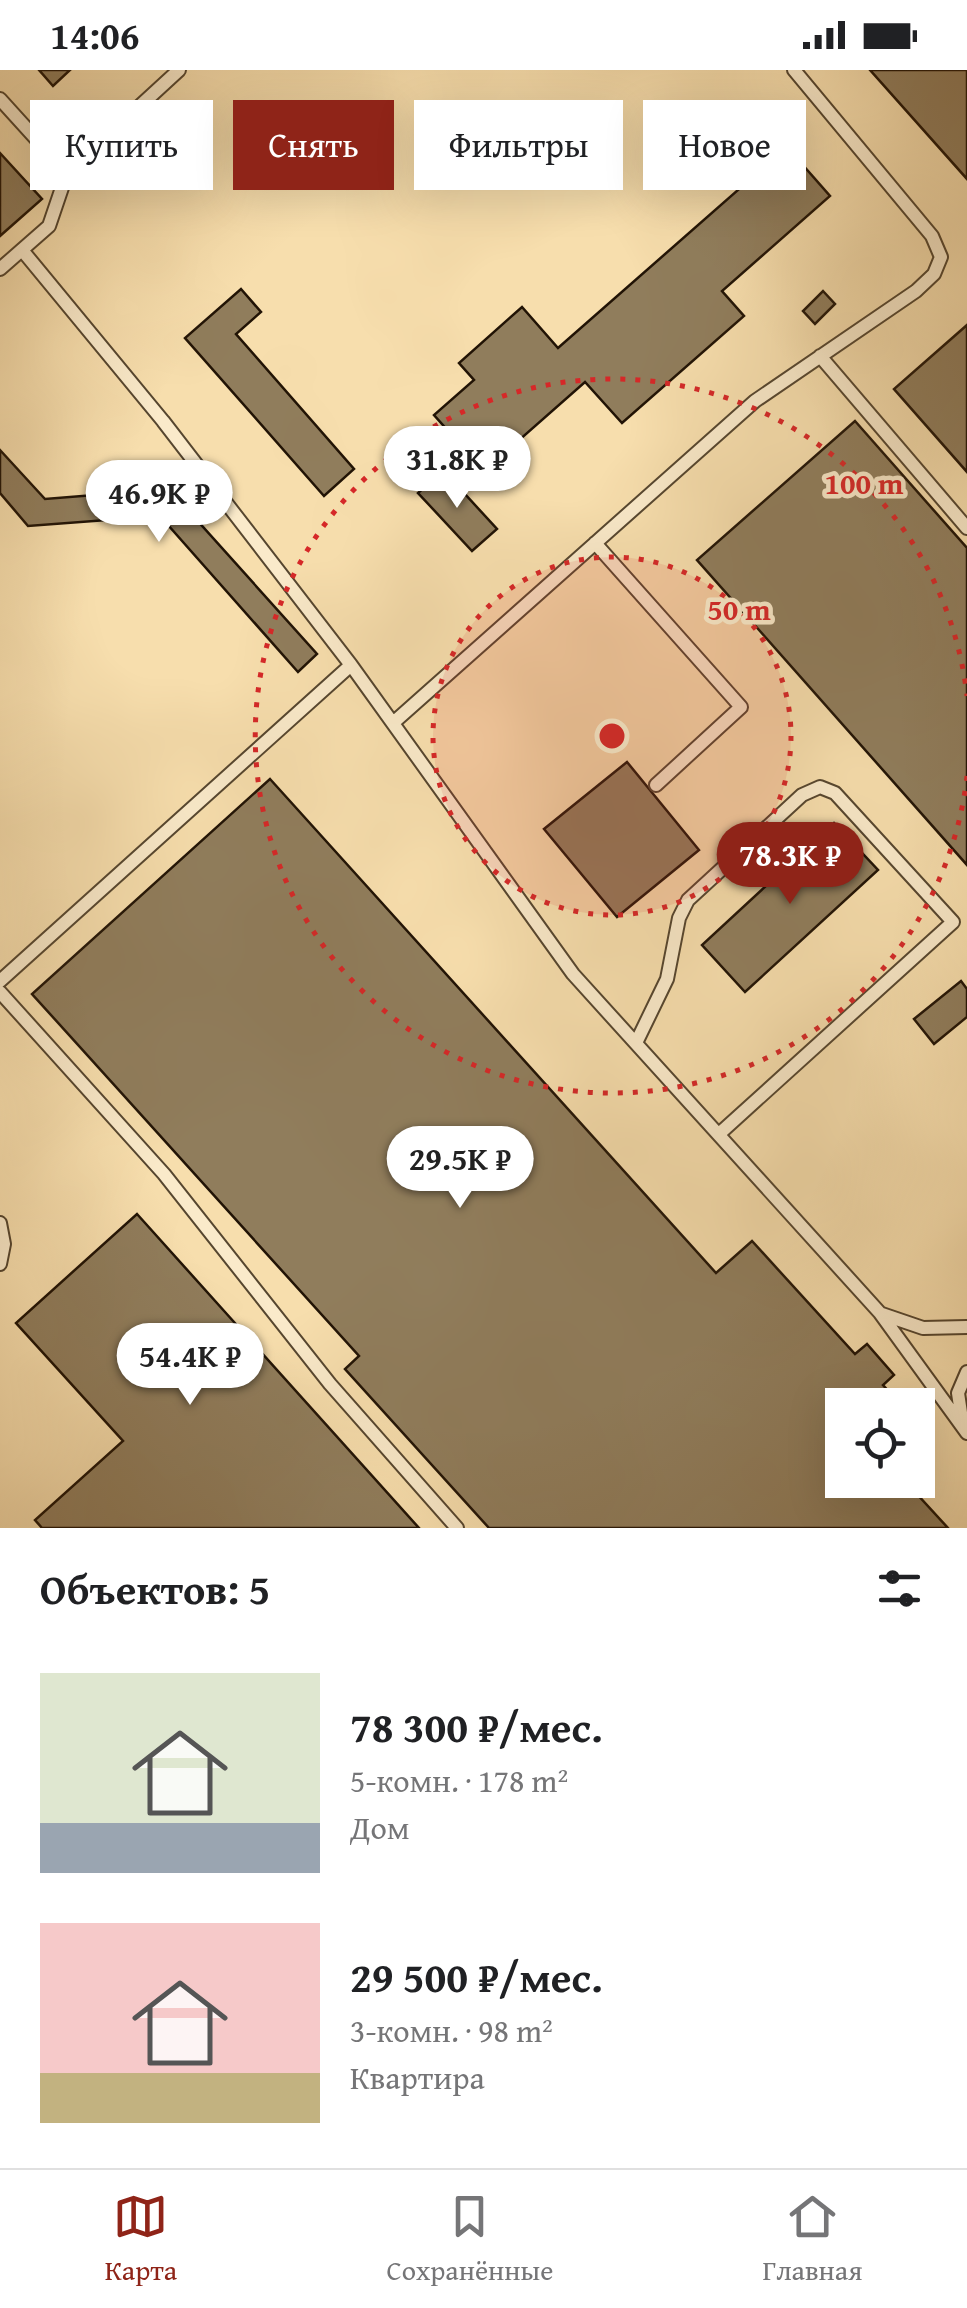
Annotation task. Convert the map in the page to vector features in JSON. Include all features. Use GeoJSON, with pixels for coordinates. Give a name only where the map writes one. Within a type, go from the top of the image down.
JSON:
{"type":"FeatureCollection","features":[{"type":"Feature","properties":{"kind":"lane"},"geometry":{"type":"LineString","coordinates":[[146,100],[179,70]]}},
{"type":"Feature","properties":{"kind":"lane"},"geometry":{"type":"LineString","coordinates":[[392,723],[754,401],[916,291],[934,274],[941,257],[932,236],[794,70]]}},
{"type":"Feature","properties":{"kind":"lane"},"geometry":{"type":"LineString","coordinates":[[0,98],[30,132]]}},
{"type":"Feature","properties":{"kind":"lane"},"geometry":{"type":"LineString","coordinates":[[0,270],[49,226],[61,190]]}},
{"type":"Feature","properties":{"kind":"lane"},"geometry":{"type":"LineString","coordinates":[[22,250],[163,421],[351,665],[573,974],[880,1313],[965,1431]]}},
{"type":"Feature","properties":{"kind":"lane"},"geometry":{"type":"LineString","coordinates":[[820,356],[967,528]]}},
{"type":"Feature","properties":{"kind":"lane"},"geometry":{"type":"LineString","coordinates":[[596,543],[741,707],[656,785]]}},
{"type":"Feature","properties":{"kind":"lane"},"geometry":{"type":"LineString","coordinates":[[0,981],[351,665]]}},
{"type":"Feature","properties":{"kind":"lane"},"geometry":{"type":"LineString","coordinates":[[636,1043],[667,979],[679,918],[688,900],[802,794],[820,787],[835,793],[952,922],[719,1134]]}},
{"type":"Feature","properties":{"kind":"lane"},"geometry":{"type":"LineString","coordinates":[[0,992],[164,1174],[330,1384],[457,1528]]}},
{"type":"Feature","properties":{"kind":"lane"},"geometry":{"type":"LineString","coordinates":[[0,1223],[4,1244],[0,1264]]}},
{"type":"Feature","properties":{"kind":"lane"},"geometry":{"type":"LineString","coordinates":[[880,1313],[924,1328],[967,1327]]}},
{"type":"Feature","properties":{"kind":"lane"},"geometry":{"type":"LineString","coordinates":[[965,1431],[958,1393],[967,1372]]}},
{"type":"Feature","properties":{"kind":"building"},"geometry":{"type":"Polygon","coordinates":[[[39,70],[70,70],[53,86],[39,70]]]}},
{"type":"Feature","properties":{"kind":"building"},"geometry":{"type":"Polygon","coordinates":[[[870,70],[967,70],[967,179],[870,70]]]}},
{"type":"Feature","properties":{"kind":"building"},"geometry":{"type":"Polygon","coordinates":[[[0,153],[42,199],[0,236],[0,153]]]}},
{"type":"Feature","properties":{"kind":"building"},"geometry":{"type":"Polygon","coordinates":[[[806,169],[830,196],[722,291],[744,316],[622,423],[585,382],[484,471],[434,415],[474,380],[459,363],[522,307],[558,348],[738,190],[806,190],[806,169]]]}},
{"type":"Feature","properties":{"kind":"building"},"geometry":{"type":"Polygon","coordinates":[[[241,289],[261,312],[236,334],[354,469],[324,496],[185,338],[241,289]]]}},
{"type":"Feature","properties":{"kind":"building"},"geometry":{"type":"Polygon","coordinates":[[[823,291],[835,304],[815,324],[803,311],[823,291]]]}},
{"type":"Feature","properties":{"kind":"building"},"geometry":{"type":"Polygon","coordinates":[[[967,325],[967,472],[894,389],[967,325]]]}},
{"type":"Feature","properties":{"kind":"building"},"geometry":{"type":"Polygon","coordinates":[[[855,421],[967,548],[967,865],[697,560],[855,421]]]}},
{"type":"Feature","properties":{"kind":"building"},"geometry":{"type":"Polygon","coordinates":[[[0,450],[45,499],[169,489],[317,654],[298,672],[160,516],[28,526],[0,493],[0,450]]]}},
{"type":"Feature","properties":{"kind":"building"},"geometry":{"type":"Polygon","coordinates":[[[443,470],[497,529],[472,551],[418,493],[443,470]]]}},
{"type":"Feature","properties":{"kind":"building"},"geometry":{"type":"Polygon","coordinates":[[[627,762],[699,850],[617,917],[544,829],[627,762]]]}},
{"type":"Feature","properties":{"kind":"building"},"geometry":{"type":"Polygon","coordinates":[[[270,779],[716,1273],[752,1241],[855,1354],[867,1344],[894,1375],[883,1385],[886,1388],[825,1388],[825,1498],[920,1498],[948,1528],[489,1528],[345,1369],[359,1356],[32,994],[270,779]]]}},
{"type":"Feature","properties":{"kind":"building"},"geometry":{"type":"Polygon","coordinates":[[[834,823],[878,870],[745,992],[702,945],[834,823]]]}},
{"type":"Feature","properties":{"kind":"building"},"geometry":{"type":"Polygon","coordinates":[[[961,981],[967,989],[967,1017],[934,1044],[914,1019],[961,981]]]}},
{"type":"Feature","properties":{"kind":"building"},"geometry":{"type":"Polygon","coordinates":[[[137,1214],[419,1528],[42,1528],[35,1520],[123,1441],[16,1323],[137,1214]]]}}]}
